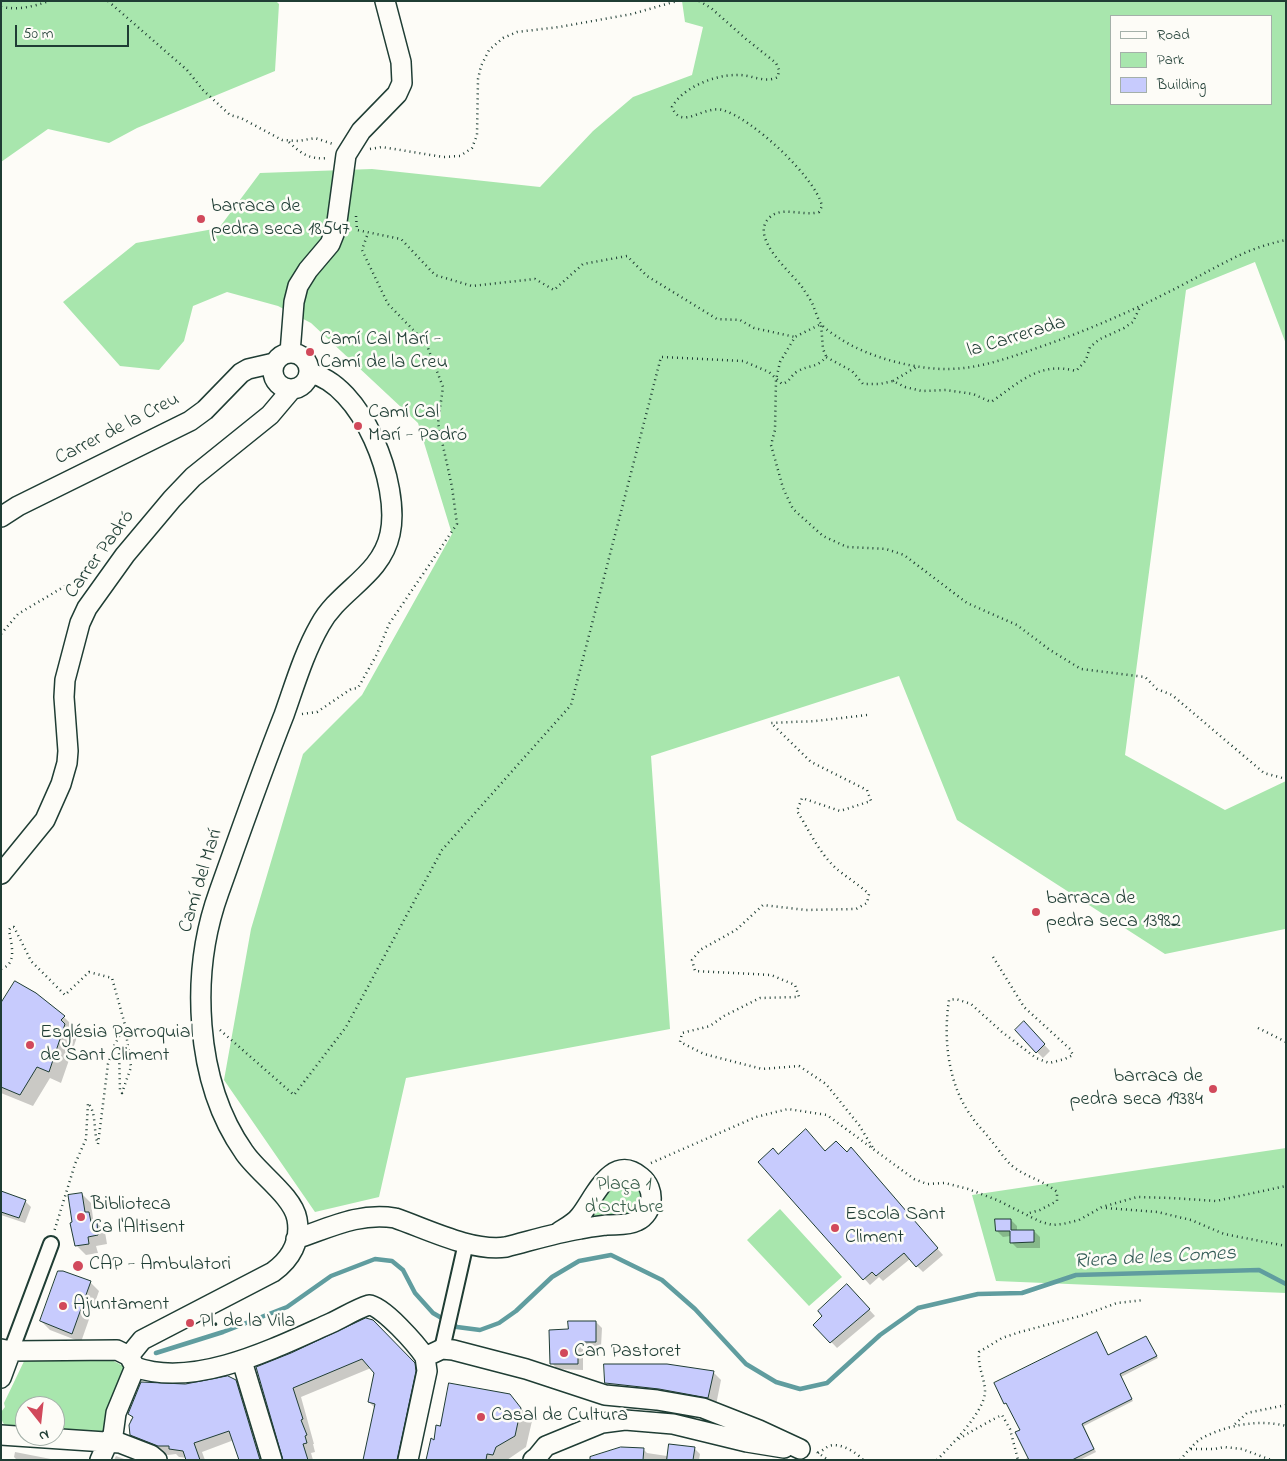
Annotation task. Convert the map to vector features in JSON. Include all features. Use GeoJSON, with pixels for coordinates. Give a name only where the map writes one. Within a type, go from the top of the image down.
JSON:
{"type":"FeatureCollection","features":[{"type":"Feature","properties":{"kind":"street"},"geometry":{"type":"LineString","coordinates":[[290,353],[294,302],[298,286],[308,270],[330,244],[336,229],[346,155],[360,131],[397,94],[402,83],[401,62],[385,1]]}},
{"type":"Feature","properties":{"kind":"street"},"geometry":{"type":"LineString","coordinates":[[290,353],[296,353],[304,358],[309,373],[306,381],[298,388],[292,389],[277,383],[273,374],[274,363],[280,356],[290,353]]}},
{"type":"Feature","properties":{"kind":"street","name":"Carrer de la Creu"},"geometry":{"type":"LineString","coordinates":[[1,516],[190,421],[204,410],[240,373],[248,369],[274,363]]}},
{"type":"Feature","properties":{"kind":"street","name":"Camí del Marí"},"geometry":{"type":"LineString","coordinates":[[132,1361],[142,1340],[274,1272],[288,1260],[296,1239],[297,1219],[290,1203],[245,1154],[229,1128],[216,1096],[210,1073],[202,1014],[202,969],[208,926],[218,895],[301,665],[322,622],[344,595],[372,570],[380,559],[389,540],[391,529],[392,505],[389,484],[384,463],[372,436],[354,407],[339,390],[321,375],[309,373]]}},
{"type":"Feature","properties":{"kind":"street","name":"Carrer Padró"},"geometry":{"type":"LineString","coordinates":[[1,874],[45,820],[61,784],[67,763],[68,751],[64,697],[65,680],[80,623],[87,608],[125,556],[172,499],[193,477],[270,416],[292,389]]}},
{"type":"Feature","properties":{"kind":"street"},"geometry":{"type":"LineString","coordinates":[[296,1239],[365,1216],[374,1216],[394,1218],[466,1243],[497,1248],[559,1232],[608,1224],[630,1224],[645,1215],[650,1207],[652,1199],[646,1182],[640,1175],[632,1171],[613,1173],[606,1178],[581,1216],[559,1232]]}},
{"type":"Feature","properties":{"kind":"street"},"geometry":{"type":"LineString","coordinates":[[408,1460],[427,1371],[466,1243]]}},
{"type":"Feature","properties":{"kind":"street"},"geometry":{"type":"LineString","coordinates":[[1,1378],[6,1350],[51,1244]]}},
{"type":"Feature","properties":{"kind":"street"},"geometry":{"type":"LineString","coordinates":[[6,1350],[117,1350],[144,1370],[182,1372],[242,1361],[369,1305],[375,1306],[434,1353],[453,1350],[526,1369],[605,1395],[657,1400],[703,1408],[809,1451]]}},
{"type":"Feature","properties":{"kind":"street"},"geometry":{"type":"LineString","coordinates":[[100,1460],[113,1435],[116,1413],[132,1361]]}},
{"type":"Feature","properties":{"kind":"street"},"geometry":{"type":"LineString","coordinates":[[242,1361],[272,1460]]}},
{"type":"Feature","properties":{"kind":"street"},"geometry":{"type":"LineString","coordinates":[[533,1460],[546,1446],[602,1423],[625,1420],[673,1424],[770,1447],[809,1451]]}},
{"type":"Feature","properties":{"kind":"street"},"geometry":{"type":"LineString","coordinates":[[1,1435],[127,1445],[152,1455],[157,1460]]}},
{"type":"Feature","properties":{"kind":"path"},"geometry":{"type":"LineString","coordinates":[[1,7],[30,8],[48,1]]}},
{"type":"Feature","properties":{"kind":"path"},"geometry":{"type":"LineString","coordinates":[[108,1],[187,70],[203,90],[230,115],[289,142],[304,155],[319,159],[382,148],[434,156],[460,156],[472,148],[477,135],[478,79],[481,66],[489,50],[503,38],[517,32],[559,27],[632,14],[677,1]]}},
{"type":"Feature","properties":{"kind":"path","name":"la Carrerada"},"geometry":{"type":"LineString","coordinates":[[699,1],[711,8],[776,63],[779,70],[778,77],[771,80],[741,75],[721,77],[699,84],[676,99],[672,107],[674,113],[678,117],[686,118],[710,109],[721,109],[738,116],[775,144],[815,190],[822,206],[819,212],[812,214],[775,213],[767,220],[764,230],[775,258],[799,283],[811,300],[821,324],[852,346],[883,357],[931,368],[956,369],[994,363],[1074,336],[1140,307],[1241,253],[1286,240]]}},
{"type":"Feature","properties":{"kind":"path"},"geometry":{"type":"LineString","coordinates":[[289,142],[315,138],[322,139],[332,143],[346,155]]}},
{"type":"Feature","properties":{"kind":"path"},"geometry":{"type":"LineString","coordinates":[[355,207],[358,230],[401,239],[435,275],[472,286],[535,279],[554,290],[583,264],[627,256],[646,276],[717,319],[740,320],[754,328],[794,338]]}},
{"type":"Feature","properties":{"kind":"path"},"geometry":{"type":"LineString","coordinates":[[893,381],[904,387],[922,392],[946,390],[973,394],[991,402],[1032,374],[1050,368],[1062,367],[1076,371],[1086,360],[1090,347],[1100,339],[1133,322],[1140,307]]}},
{"type":"Feature","properties":{"kind":"path"},"geometry":{"type":"LineString","coordinates":[[918,366],[893,381],[880,384],[863,384],[852,371],[826,357],[823,348],[821,324],[794,338],[783,357],[776,380],[775,430],[771,445],[783,488],[793,509],[823,536],[847,547],[886,549],[904,555],[967,603],[1017,625],[1050,650],[1081,669],[1145,677],[1158,689],[1172,694],[1264,773],[1286,779]]}},
{"type":"Feature","properties":{"kind":"path"},"geometry":{"type":"LineString","coordinates":[[202,1014],[294,1095],[346,1027],[442,850],[571,704],[661,357],[743,360],[769,372],[782,384],[788,382],[796,372],[820,364],[826,357]]}},
{"type":"Feature","properties":{"kind":"path"},"geometry":{"type":"LineString","coordinates":[[771,374],[779,371]]}},
{"type":"Feature","properties":{"kind":"path"},"geometry":{"type":"LineString","coordinates":[[1,634],[18,614],[99,565]]}},
{"type":"Feature","properties":{"kind":"path"},"geometry":{"type":"LineString","coordinates":[[867,714],[816,721],[772,723],[811,762],[867,790],[871,801],[840,811],[802,798],[797,810],[821,849],[837,869],[860,885],[869,894],[867,903],[856,909],[806,910],[763,905],[736,930],[700,950],[692,960],[695,971],[770,975],[795,984],[799,997],[760,998],[724,1016],[710,1026],[682,1033],[680,1042],[704,1054],[762,1068],[799,1066],[826,1084],[859,1125],[873,1148]]}},
{"type":"Feature","properties":{"kind":"path"},"geometry":{"type":"LineString","coordinates":[[1,969],[12,961],[13,955],[9,930],[11,927],[14,927],[31,961],[65,995],[89,972],[112,978],[125,1025],[131,1067],[122,1093],[120,1090],[119,1049],[114,1046]]}},
{"type":"Feature","properties":{"kind":"path"},"geometry":{"type":"LineString","coordinates":[[992,957],[1024,1007],[1070,1049],[1073,1054],[1065,1059],[1049,1063],[1036,1058],[1002,1032],[971,1004],[949,1000],[947,1013],[949,1055],[953,1080],[961,1100],[972,1118],[1010,1164],[1023,1174],[1057,1192],[1057,1201],[1046,1208],[1026,1214]]}},
{"type":"Feature","properties":{"kind":"path"},"geometry":{"type":"LineString","coordinates":[[51,1244],[73,1172],[86,1139],[88,1103],[93,1113],[95,1136],[98,1144],[108,1064],[114,1046],[125,1025]]}},
{"type":"Feature","properties":{"kind":"path"},"geometry":{"type":"LineString","coordinates":[[1258,1028],[1286,1042]]}},
{"type":"Feature","properties":{"kind":"path"},"geometry":{"type":"LineString","coordinates":[[632,1171],[756,1117],[788,1109],[827,1115],[914,1179],[927,1184],[945,1183],[968,1189],[1041,1222],[1053,1225],[1079,1220],[1102,1207],[1137,1197],[1216,1201],[1286,1186]]}},
{"type":"Feature","properties":{"kind":"path"},"geometry":{"type":"LineString","coordinates":[[1102,1207],[1158,1212],[1191,1220],[1224,1234],[1286,1246]]}},
{"type":"Feature","properties":{"kind":"path"},"geometry":{"type":"LineString","coordinates":[[937,1460],[956,1441],[972,1420],[984,1397],[985,1390],[978,1362],[979,1352],[1002,1338],[1020,1332],[1084,1315],[1117,1303],[1144,1300]]}},
{"type":"Feature","properties":{"kind":"path"},"geometry":{"type":"LineString","coordinates":[[1180,1460],[1201,1438],[1235,1424],[1247,1413],[1286,1404]]}},
{"type":"Feature","properties":{"kind":"path"},"geometry":{"type":"LineString","coordinates":[[956,1441],[967,1433],[1002,1415],[1010,1429],[1018,1460]]}},
{"type":"Feature","properties":{"kind":"path"},"geometry":{"type":"LineString","coordinates":[[1235,1424],[1276,1424],[1286,1426]]}},
{"type":"Feature","properties":{"kind":"path"},"geometry":{"type":"LineString","coordinates":[[809,1451],[831,1445],[857,1453],[864,1460]]}},
{"type":"Feature","properties":{"kind":"path"},"geometry":{"type":"LineString","coordinates":[[1189,1449],[1224,1447],[1242,1449],[1271,1460]]}},
{"type":"Feature","properties":{"kind":"green space"},"geometry":{"type":"Polygon","coordinates":[[[1,1],[276,1],[279,4],[275,71],[137,128],[109,143],[48,129],[1,162],[1,1]]]}},
{"type":"Feature","properties":{"kind":"green space"},"geometry":{"type":"Polygon","coordinates":[[[682,1],[1286,1],[1286,344],[1255,262],[1186,290],[1125,755],[1225,810],[1286,781],[1286,932],[1285,929],[1165,954],[957,820],[899,676],[651,756],[670,1029],[406,1078],[379,1197],[315,1212],[224,1080],[251,929],[303,754],[362,695],[452,534],[418,423],[311,323],[278,306],[227,292],[193,306],[184,341],[159,370],[120,366],[63,302],[136,243],[219,228],[260,173],[372,169],[540,187],[593,131],[633,97],[692,75],[703,27],[685,22],[682,1]]]}},
{"type":"Feature","properties":{"kind":"green space"},"geometry":{"type":"Polygon","coordinates":[[[1286,1148],[1286,1293],[996,1281],[972,1195],[1286,1148]]]}},
{"type":"Feature","properties":{"kind":"green space","name":"Plaça 1 d'Octubre"},"geometry":{"type":"Polygon","coordinates":[[[630,1176],[646,1197],[636,1215],[585,1224],[605,1187],[630,1176]]]}},
{"type":"Feature","properties":{"kind":"green space"},"geometry":{"type":"Polygon","coordinates":[[[780,1209],[842,1277],[809,1306],[747,1240],[780,1209]]]}},
{"type":"Feature","properties":{"kind":"green space"},"geometry":{"type":"Polygon","coordinates":[[[27,1355],[106,1357],[127,1368],[108,1405],[105,1434],[65,1431],[65,1396],[15,1396],[15,1427],[5,1425],[1,1418],[1,1412],[5,1407],[4,1403],[27,1355]]]}},
{"type":"Feature","properties":{"kind":"building","name":"Església Parroquial de Sant Climent"},"geometry":{"type":"Polygon","coordinates":[[[15,981],[36,993],[65,1016],[61,1020],[65,1024],[49,1072],[37,1067],[20,1095],[1,1087],[1,1003],[15,981]]]}},
{"type":"Feature","properties":{"kind":"building"},"geometry":{"type":"Polygon","coordinates":[[[1024,1021],[1045,1044],[1036,1053],[1015,1030],[1024,1021]]]}},
{"type":"Feature","properties":{"kind":"building"},"geometry":{"type":"Polygon","coordinates":[[[806,1129],[825,1151],[836,1141],[847,1152],[851,1147],[938,1248],[916,1267],[904,1253],[876,1276],[872,1272],[863,1280],[758,1162],[773,1148],[778,1154],[806,1129]]]}},
{"type":"Feature","properties":{"kind":"building"},"geometry":{"type":"Polygon","coordinates":[[[1,1191],[26,1200],[19,1218],[1,1212],[1,1191]]]}},
{"type":"Feature","properties":{"kind":"building","name":"Biblioteca Ca l'Altisent"},"geometry":{"type":"Polygon","coordinates":[[[82,1193],[85,1212],[89,1212],[91,1222],[97,1222],[98,1235],[88,1237],[89,1244],[75,1246],[70,1223],[72,1222],[68,1195],[82,1193]]]}},
{"type":"Feature","properties":{"kind":"building"},"geometry":{"type":"Polygon","coordinates":[[[995,1219],[1011,1219],[1011,1230],[1034,1230],[1034,1242],[1010,1243],[1010,1231],[996,1231],[995,1219]]]}},
{"type":"Feature","properties":{"kind":"building","name":"Ajuntament"},"geometry":{"type":"Polygon","coordinates":[[[58,1271],[91,1281],[72,1334],[40,1321],[58,1271]]]}},
{"type":"Feature","properties":{"kind":"building"},"geometry":{"type":"Polygon","coordinates":[[[847,1284],[870,1309],[830,1343],[813,1325],[822,1316],[818,1311],[847,1284]]]}},
{"type":"Feature","properties":{"kind":"building"},"geometry":{"type":"Polygon","coordinates":[[[366,1318],[373,1320],[415,1363],[416,1371],[397,1460],[363,1460],[375,1404],[368,1402],[374,1373],[362,1359],[293,1388],[307,1435],[305,1436],[307,1443],[303,1444],[308,1460],[283,1460],[256,1367],[366,1318]]]}},
{"type":"Feature","properties":{"kind":"building","name":"Can Pastoret"},"geometry":{"type":"Polygon","coordinates":[[[568,1321],[596,1321],[596,1342],[578,1342],[578,1364],[550,1364],[549,1330],[568,1329],[568,1321]]]}},
{"type":"Feature","properties":{"kind":"building"},"geometry":{"type":"Polygon","coordinates":[[[1097,1332],[1108,1355],[1146,1336],[1157,1356],[1120,1374],[1132,1399],[1082,1424],[1094,1449],[1072,1460],[1029,1460],[1015,1432],[1020,1430],[994,1383],[1097,1332]]]}},
{"type":"Feature","properties":{"kind":"building"},"geometry":{"type":"Polygon","coordinates":[[[604,1364],[667,1364],[714,1371],[708,1398],[659,1389],[605,1383],[604,1364]]]}},
{"type":"Feature","properties":{"kind":"building"},"geometry":{"type":"Polygon","coordinates":[[[228,1376],[236,1380],[260,1460],[239,1460],[229,1431],[194,1443],[200,1460],[186,1460],[183,1451],[169,1449],[169,1446],[158,1446],[130,1435],[129,1425],[133,1417],[128,1414],[141,1382],[185,1384],[228,1376]]]}},
{"type":"Feature","properties":{"kind":"building","name":"Casal de Cultura"},"geometry":{"type":"Polygon","coordinates":[[[449,1383],[510,1394],[521,1408],[515,1436],[496,1447],[493,1455],[487,1454],[486,1460],[426,1460],[431,1438],[434,1440],[436,1425],[440,1426],[449,1383]]]}},
{"type":"Feature","properties":{"kind":"building"},"geometry":{"type":"Polygon","coordinates":[[[669,1444],[695,1447],[693,1460],[667,1460],[669,1444]]]}},
{"type":"Feature","properties":{"kind":"building"},"geometry":{"type":"Polygon","coordinates":[[[621,1447],[644,1448],[643,1460],[590,1460],[590,1457],[621,1447]]]}},
{"type":"Feature","properties":{"kind":"waterway","name":"Riera de les Comes"},"geometry":{"type":"LineString","coordinates":[[156,1353],[223,1332],[287,1307],[331,1276],[375,1259],[392,1261],[403,1270],[415,1293],[433,1313],[457,1327],[480,1330],[499,1323],[516,1311],[552,1277],[579,1261],[611,1255],[662,1280],[695,1309],[746,1364],[776,1382],[800,1389],[827,1383],[880,1335],[918,1308],[978,1294],[1022,1293],[1076,1275],[1259,1270],[1286,1284]]}},
{"type":"Feature","properties":{"kind":"place","name":"barraca de pedra seca 18547"},"geometry":{"type":"Point","coordinates":[201,219]}},
{"type":"Feature","properties":{"kind":"place","name":"Camí Cal Marí - Camí de la Creu"},"geometry":{"type":"Point","coordinates":[310,352]}},
{"type":"Feature","properties":{"kind":"place","name":"Camí Cal Marí - Padró"},"geometry":{"type":"Point","coordinates":[358,426]}},
{"type":"Feature","properties":{"kind":"place","name":"barraca de pedra seca 13982"},"geometry":{"type":"Point","coordinates":[1036,912]}},
{"type":"Feature","properties":{"kind":"place","name":"Església Parroquial de Sant Climent"},"geometry":{"type":"Point","coordinates":[30,1045]}},
{"type":"Feature","properties":{"kind":"place","name":"barraca de pedra seca 19384"},"geometry":{"type":"Point","coordinates":[1213,1089]}},
{"type":"Feature","properties":{"kind":"place","name":"Biblioteca Ca l'Altisent"},"geometry":{"type":"Point","coordinates":[81,1217]}},
{"type":"Feature","properties":{"kind":"place","name":"Escola Sant Climent"},"geometry":{"type":"Point","coordinates":[835,1228]}},
{"type":"Feature","properties":{"kind":"place","name":"CAP - Ambulatori"},"geometry":{"type":"Point","coordinates":[78,1266]}},
{"type":"Feature","properties":{"kind":"place","name":"Ajuntament"},"geometry":{"type":"Point","coordinates":[63,1306]}},
{"type":"Feature","properties":{"kind":"place","name":"Pl. de la Vila"},"geometry":{"type":"Point","coordinates":[190,1323]}},
{"type":"Feature","properties":{"kind":"place","name":"Can Pastoret"},"geometry":{"type":"Point","coordinates":[564,1353]}},
{"type":"Feature","properties":{"kind":"place","name":"Casal de Cultura"},"geometry":{"type":"Point","coordinates":[481,1417]}}]}
